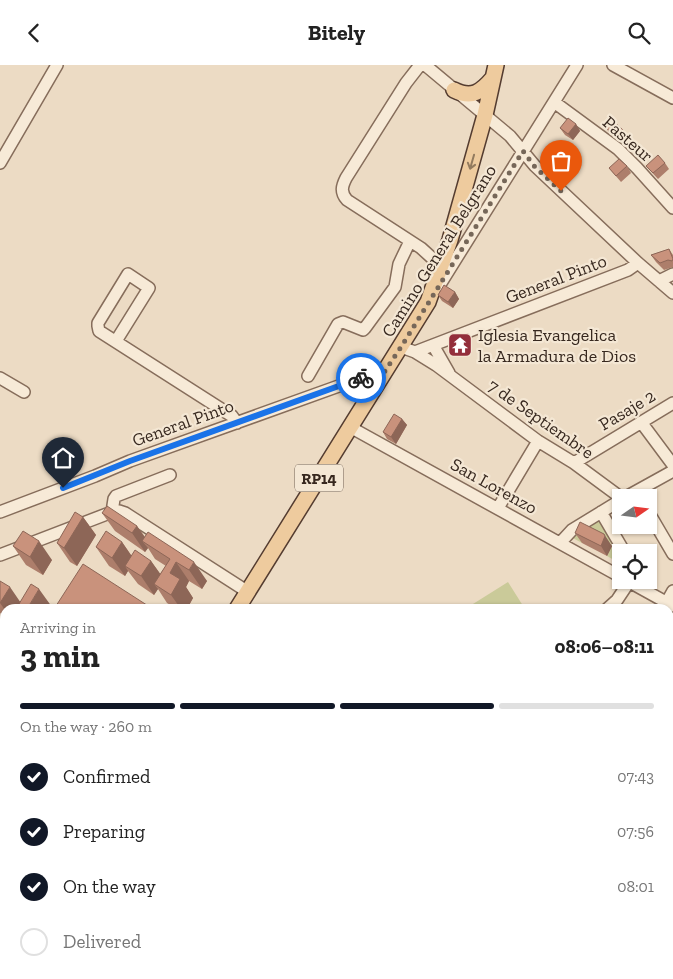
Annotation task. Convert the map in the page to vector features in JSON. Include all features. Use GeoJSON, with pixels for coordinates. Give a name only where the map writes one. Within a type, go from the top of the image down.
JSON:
{"type":"FeatureCollection","features":[{"type":"Feature","properties":{"kind":"main road"},"geometry":{"type":"LineString","coordinates":[[454,90],[464,94],[480,91],[494,72]]}},
{"type":"Feature","properties":{"kind":"main road","name":"RP14"},"geometry":{"type":"LineString","coordinates":[[428,302],[450,240],[485,115],[494,72]]}},
{"type":"Feature","properties":{"kind":"main road","name":"Camino General Belgrano"},"geometry":{"type":"LineString","coordinates":[[239,604],[381,377],[408,349],[428,302]]}},
{"type":"Feature","properties":{"kind":"street"},"geometry":{"type":"LineString","coordinates":[[0,163],[57,65]]}},
{"type":"Feature","properties":{"kind":"street"},"geometry":{"type":"LineString","coordinates":[[420,65],[406,83],[346,178],[342,194],[347,200],[421,248],[442,264]]}},
{"type":"Feature","properties":{"kind":"street"},"geometry":{"type":"LineString","coordinates":[[425,65],[510,136],[535,167],[673,293]]}},
{"type":"Feature","properties":{"kind":"street","name":"Camino General Belgrano"},"geometry":{"type":"LineString","coordinates":[[428,302],[577,65]]}},
{"type":"Feature","properties":{"kind":"street"},"geometry":{"type":"LineString","coordinates":[[613,65],[673,98]]}},
{"type":"Feature","properties":{"kind":"street","name":"Pasteur"},"geometry":{"type":"LineString","coordinates":[[554,102],[618,149],[673,208]]}},
{"type":"Feature","properties":{"kind":"street"},"geometry":{"type":"LineString","coordinates":[[308,376],[338,324],[342,322],[363,330],[366,328],[395,287],[399,264],[410,241]]}},
{"type":"Feature","properties":{"kind":"street","name":"General Pinto"},"geometry":{"type":"LineString","coordinates":[[408,349],[433,345],[628,270],[638,263]]}},
{"type":"Feature","properties":{"kind":"street"},"geometry":{"type":"LineString","coordinates":[[116,341],[149,287],[128,274],[98,323],[99,331],[232,416],[237,423]]}},
{"type":"Feature","properties":{"kind":"street"},"geometry":{"type":"LineString","coordinates":[[659,281],[673,274]]}},
{"type":"Feature","properties":{"kind":"street"},"geometry":{"type":"LineString","coordinates":[[433,345],[451,377]]}},
{"type":"Feature","properties":{"kind":"street","name":"7 de Septiembre"},"geometry":{"type":"LineString","coordinates":[[408,349],[451,377],[538,441],[574,463],[612,491]]}},
{"type":"Feature","properties":{"kind":"street","name":"General Pinto"},"geometry":{"type":"LineString","coordinates":[[0,512],[130,461],[360,378],[381,377]]}},
{"type":"Feature","properties":{"kind":"street"},"geometry":{"type":"LineString","coordinates":[[0,378],[24,392]]}},
{"type":"Feature","properties":{"kind":"street","name":"Pasaje 2"},"geometry":{"type":"LineString","coordinates":[[574,463],[673,403]]}},
{"type":"Feature","properties":{"kind":"street"},"geometry":{"type":"LineString","coordinates":[[641,422],[672,473],[646,489]]}},
{"type":"Feature","properties":{"kind":"street","name":"San Lorenzo"},"geometry":{"type":"LineString","coordinates":[[350,427],[612,571]]}},
{"type":"Feature","properties":{"kind":"street"},"geometry":{"type":"LineString","coordinates":[[498,508],[538,441]]}},
{"type":"Feature","properties":{"kind":"street"},"geometry":{"type":"LineString","coordinates":[[112,511],[116,496],[170,475]]}},
{"type":"Feature","properties":{"kind":"street"},"geometry":{"type":"LineString","coordinates":[[560,543],[572,529],[612,505]]}},
{"type":"Feature","properties":{"kind":"street"},"geometry":{"type":"LineString","coordinates":[[0,555],[112,511],[119,511],[126,513],[248,591]]}},
{"type":"Feature","properties":{"kind":"street"},"geometry":{"type":"LineString","coordinates":[[601,512],[620,544]]}},
{"type":"Feature","properties":{"kind":"street"},"geometry":{"type":"LineString","coordinates":[[658,528],[673,553]]}},
{"type":"Feature","properties":{"kind":"street"},"geometry":{"type":"LineString","coordinates":[[613,604],[626,589]]}},
{"type":"Feature","properties":{"kind":"street","name":"San Lorenzo"},"geometry":{"type":"LineString","coordinates":[[642,589],[664,604]]}},
{"type":"Feature","properties":{"kind":"street"},"geometry":{"type":"LineString","coordinates":[[668,604],[673,591]]}},
{"type":"Feature","properties":{"kind":"green space"},"geometry":{"type":"Polygon","coordinates":[[[600,516],[616,544],[587,532],[582,543],[571,537],[600,516]]]}},
{"type":"Feature","properties":{"kind":"green space"},"geometry":{"type":"Polygon","coordinates":[[[612,544],[612,559],[607,556],[612,544]]]}},
{"type":"Feature","properties":{"kind":"green space"},"geometry":{"type":"Polygon","coordinates":[[[508,582],[522,604],[473,604],[508,582]]]}},
{"type":"Feature","properties":{"kind":"building"},"geometry":{"type":"Polygon","coordinates":[[[568,118],[576,124],[568,134],[560,128],[568,118]]]}},
{"type":"Feature","properties":{"kind":"building"},"geometry":{"type":"Polygon","coordinates":[[[614,121],[624,131],[618,137],[606,128],[614,121]]]}},
{"type":"Feature","properties":{"kind":"building"},"geometry":{"type":"Polygon","coordinates":[[[658,155],[665,163],[653,173],[646,166],[658,155]]]}},
{"type":"Feature","properties":{"kind":"building"},"geometry":{"type":"Polygon","coordinates":[[[619,159],[627,166],[616,176],[609,168],[619,159]]]}},
{"type":"Feature","properties":{"kind":"building"},"geometry":{"type":"Polygon","coordinates":[[[669,249],[672,261],[668,260],[660,263],[651,255],[669,249]]]}},
{"type":"Feature","properties":{"kind":"building"},"geometry":{"type":"Polygon","coordinates":[[[444,285],[455,292],[448,302],[438,295],[444,285]]]}},
{"type":"Feature","properties":{"kind":"building"},"geometry":{"type":"Polygon","coordinates":[[[458,335],[461,343],[454,345],[451,338],[458,335]]]}},
{"type":"Feature","properties":{"kind":"building"},"geometry":{"type":"Polygon","coordinates":[[[394,414],[402,419],[391,437],[383,432],[394,414]]]}},
{"type":"Feature","properties":{"kind":"building"},"geometry":{"type":"Polygon","coordinates":[[[107,506],[137,526],[132,533],[102,513],[107,506]]]}},
{"type":"Feature","properties":{"kind":"building"},"geometry":{"type":"Polygon","coordinates":[[[75,512],[83,517],[64,548],[57,543],[75,512]]]}},
{"type":"Feature","properties":{"kind":"building"},"geometry":{"type":"Polygon","coordinates":[[[580,522],[604,534],[601,546],[575,533],[580,522]]]}},
{"type":"Feature","properties":{"kind":"building"},"geometry":{"type":"Polygon","coordinates":[[[23,531],[39,541],[30,557],[13,546],[23,531]]]}},
{"type":"Feature","properties":{"kind":"building"},"geometry":{"type":"Polygon","coordinates":[[[106,531],[122,542],[112,558],[96,547],[106,531]]]}},
{"type":"Feature","properties":{"kind":"building"},"geometry":{"type":"Polygon","coordinates":[[[148,532],[194,562],[189,570],[176,562],[170,573],[180,579],[171,595],[154,584],[170,559],[142,541],[148,532]]]}},
{"type":"Feature","properties":{"kind":"building"},"geometry":{"type":"Polygon","coordinates":[[[135,550],[151,561],[141,576],[125,566],[135,550]]]}},
{"type":"Feature","properties":{"kind":"building"},"geometry":{"type":"Polygon","coordinates":[[[83,564],[145,604],[57,604],[83,564]]]}},
{"type":"Feature","properties":{"kind":"building"},"geometry":{"type":"Polygon","coordinates":[[[0,581],[10,587],[0,603],[0,581]]]}},
{"type":"Feature","properties":{"kind":"building"},"geometry":{"type":"Polygon","coordinates":[[[31,584],[39,589],[30,604],[19,604],[31,584]]]}},
{"type":"Feature","properties":{"kind":"way so far"},"geometry":{"type":"LineString","coordinates":[[361,378],[381,377],[523,151],[535,167],[561,191]]}},
{"type":"Feature","properties":{"kind":"place","name":"Iglesia Evangelica la Armadura de Dios"},"geometry":{"type":"Point","coordinates":[460,345]}},
{"type":"Feature","properties":{"kind":"route"},"geometry":{"type":"LineString","coordinates":[[63,488],[130,461],[361,378]]}}]}
